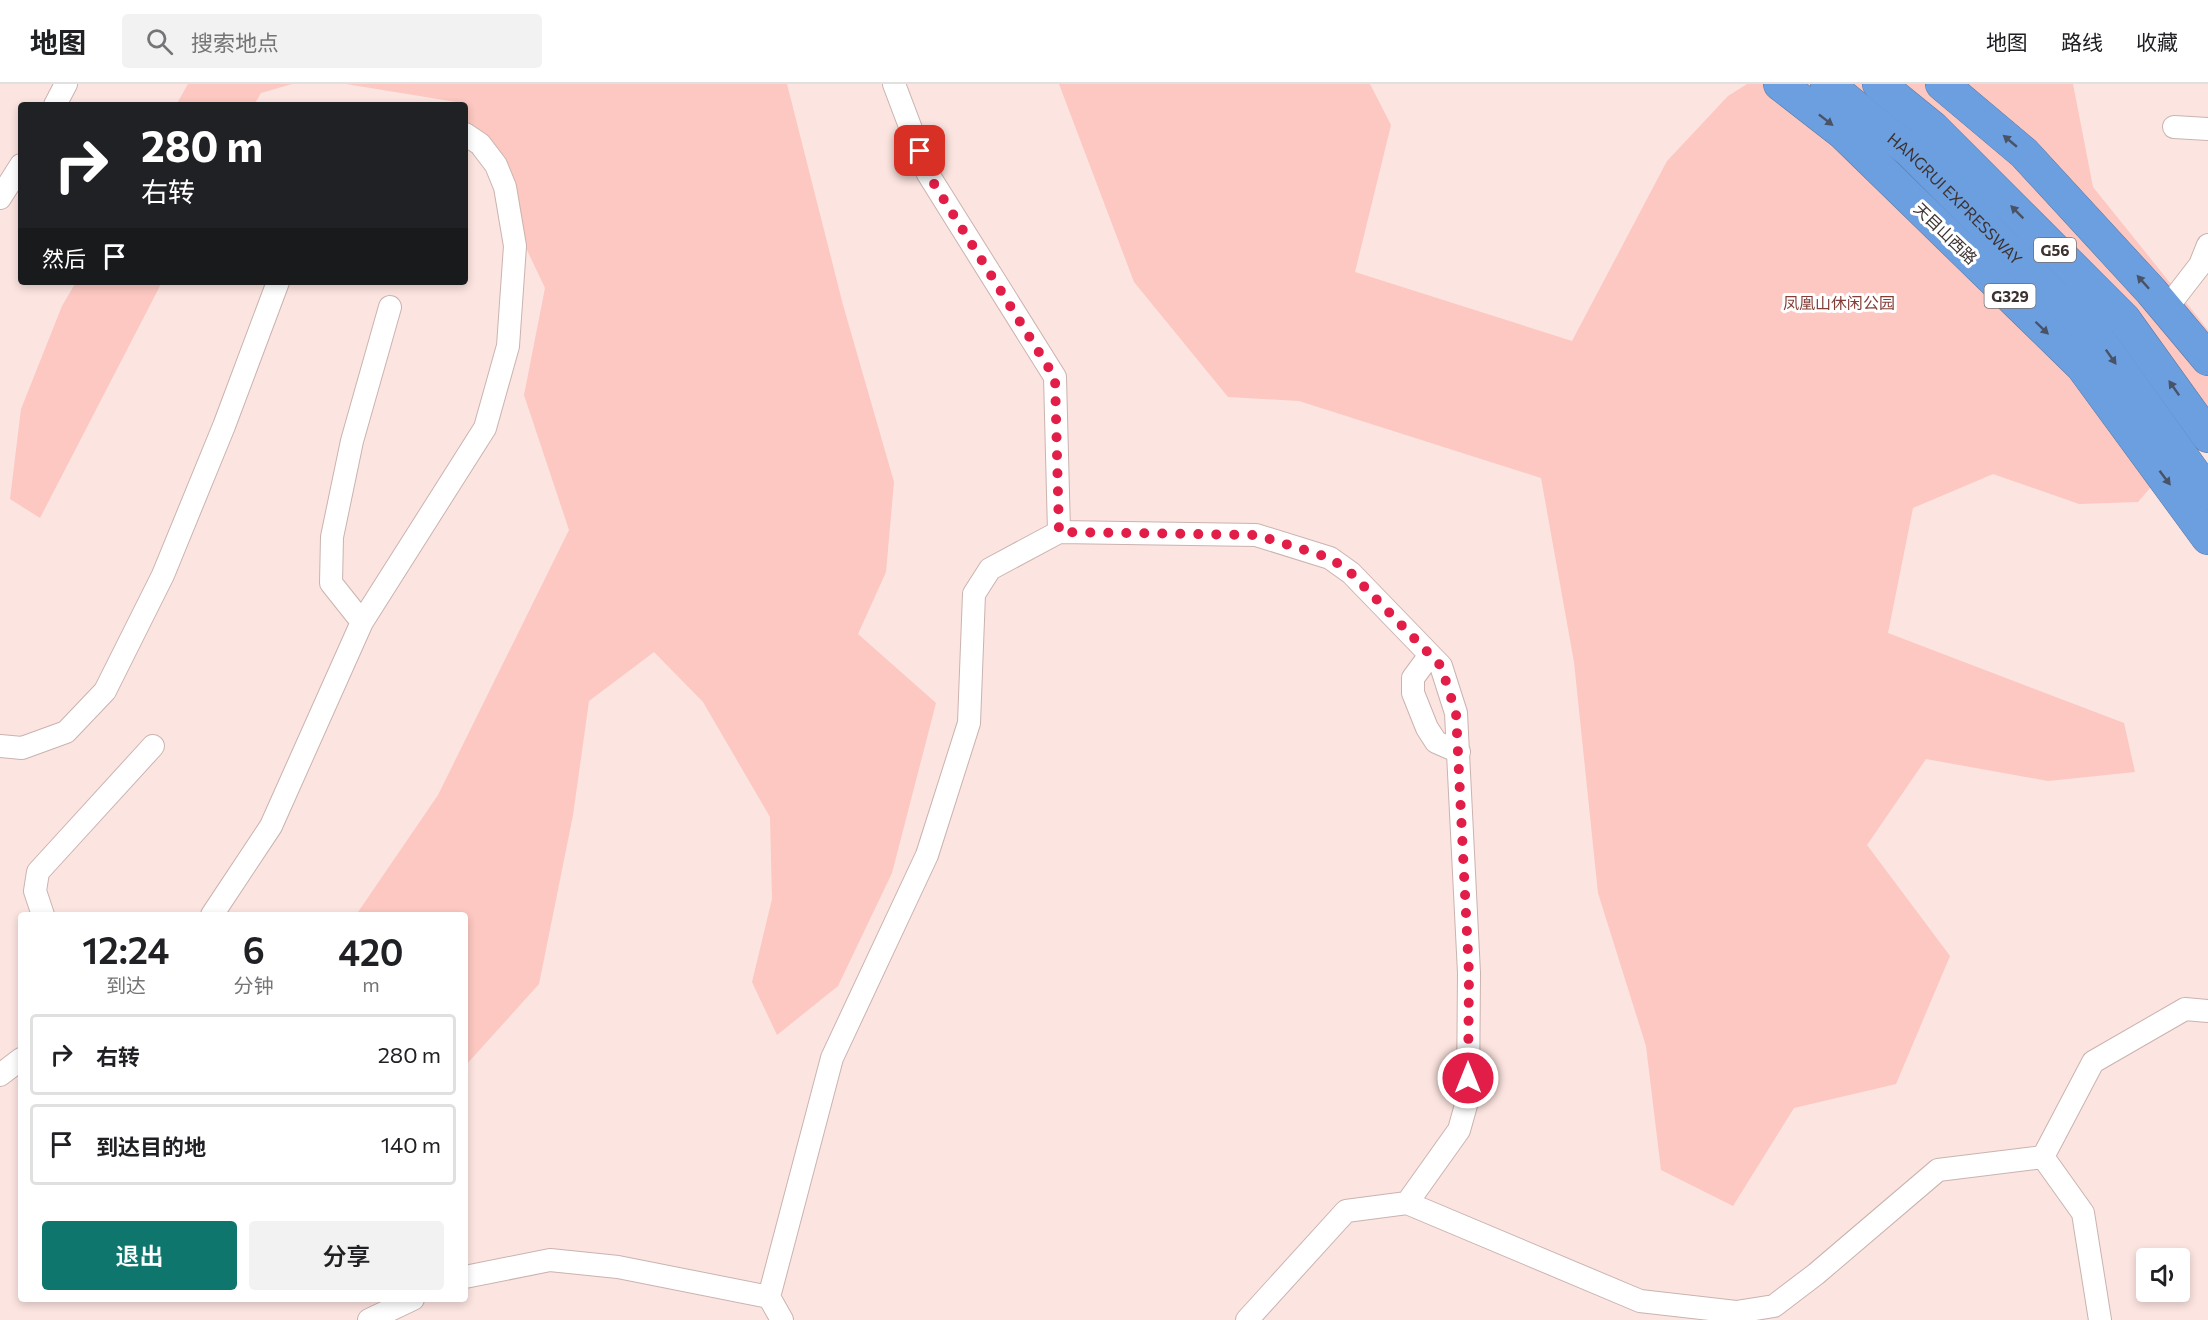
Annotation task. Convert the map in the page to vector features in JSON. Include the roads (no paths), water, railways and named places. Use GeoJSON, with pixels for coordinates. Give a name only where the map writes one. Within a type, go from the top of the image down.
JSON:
{"type":"FeatureCollection","features":[{"type":"Feature","properties":{"kind":"highway","name":"天目山西路"},"geometry":{"type":"LineString","coordinates":[[1780,84],[1843,133],[2082,366],[2208,538]]}},
{"type":"Feature","properties":{"kind":"highway","name":"HANGRUI EXPRESSWAY"},"geometry":{"type":"LineString","coordinates":[[1827,84],[1911,152],[2099,340],[2208,493]]}},
{"type":"Feature","properties":{"kind":"highway","name":"HANGRUI EXPRESSWAY"},"geometry":{"type":"LineString","coordinates":[[1879,84],[1933,128],[2124,319],[2208,436]]}},
{"type":"Feature","properties":{"kind":"highway"},"geometry":{"type":"LineString","coordinates":[[1942,84],[2025,153],[2166,309],[2208,359]]}},
{"type":"Feature","properties":{"kind":"street"},"geometry":{"type":"LineString","coordinates":[[57,102],[66,84]]}},
{"type":"Feature","properties":{"kind":"street"},"geometry":{"type":"LineString","coordinates":[[894,84],[928,174],[1055,378],[1059,532]]}},
{"type":"Feature","properties":{"kind":"street"},"geometry":{"type":"LineString","coordinates":[[2174,128],[2208,129]]}},
{"type":"Feature","properties":{"kind":"street"},"geometry":{"type":"LineString","coordinates":[[214,912],[271,826],[362,622],[485,428],[508,346],[515,246],[505,187],[496,165],[480,144],[468,136]]}},
{"type":"Feature","properties":{"kind":"street"},"geometry":{"type":"LineString","coordinates":[[0,198],[18,170]]}},
{"type":"Feature","properties":{"kind":"street"},"geometry":{"type":"LineString","coordinates":[[2166,309],[2200,265],[2208,245]]}},
{"type":"Feature","properties":{"kind":"street"},"geometry":{"type":"LineString","coordinates":[[0,746],[22,748],[66,732],[105,691],[167,565],[224,426],[277,285]]}},
{"type":"Feature","properties":{"kind":"street"},"geometry":{"type":"LineString","coordinates":[[362,622],[331,583],[332,537],[352,441],[390,307]]}},
{"type":"Feature","properties":{"kind":"street"},"geometry":{"type":"LineString","coordinates":[[782,1320],[769,1297],[832,1058],[927,855],[969,723],[974,594],[990,569],[1059,532],[1257,535],[1330,558],[1351,573],[1441,666],[1456,713],[1459,752],[1469,974],[1468,1098],[1459,1130],[1407,1203]]}},
{"type":"Feature","properties":{"kind":"street"},"geometry":{"type":"LineString","coordinates":[[1430,655],[1413,678],[1413,693],[1427,728],[1436,742],[1459,752]]}},
{"type":"Feature","properties":{"kind":"street"},"geometry":{"type":"LineString","coordinates":[[42,912],[35,891],[38,872],[153,746]]}},
{"type":"Feature","properties":{"kind":"street"},"geometry":{"type":"LineString","coordinates":[[2043,1157],[2093,1062],[2185,1010],[2208,1011]]}},
{"type":"Feature","properties":{"kind":"street"},"geometry":{"type":"LineString","coordinates":[[0,1075],[18,1061]]}},
{"type":"Feature","properties":{"kind":"street"},"geometry":{"type":"LineString","coordinates":[[1247,1320],[1346,1211],[1407,1203],[1640,1301],[1736,1312],[1774,1306],[1816,1274],[1938,1170],[2043,1157]]}},
{"type":"Feature","properties":{"kind":"street"},"geometry":{"type":"LineString","coordinates":[[2043,1157],[2083,1213],[2100,1320]]}},
{"type":"Feature","properties":{"kind":"street"},"geometry":{"type":"LineString","coordinates":[[468,1276],[550,1260],[618,1267],[769,1297]]}},
{"type":"Feature","properties":{"kind":"street"},"geometry":{"type":"LineString","coordinates":[[369,1320],[407,1302]]}},
{"type":"Feature","properties":{"kind":"park label","name":"凤凰山休闲公园"},"geometry":{"type":"Point","coordinates":[1839,302]}}]}
